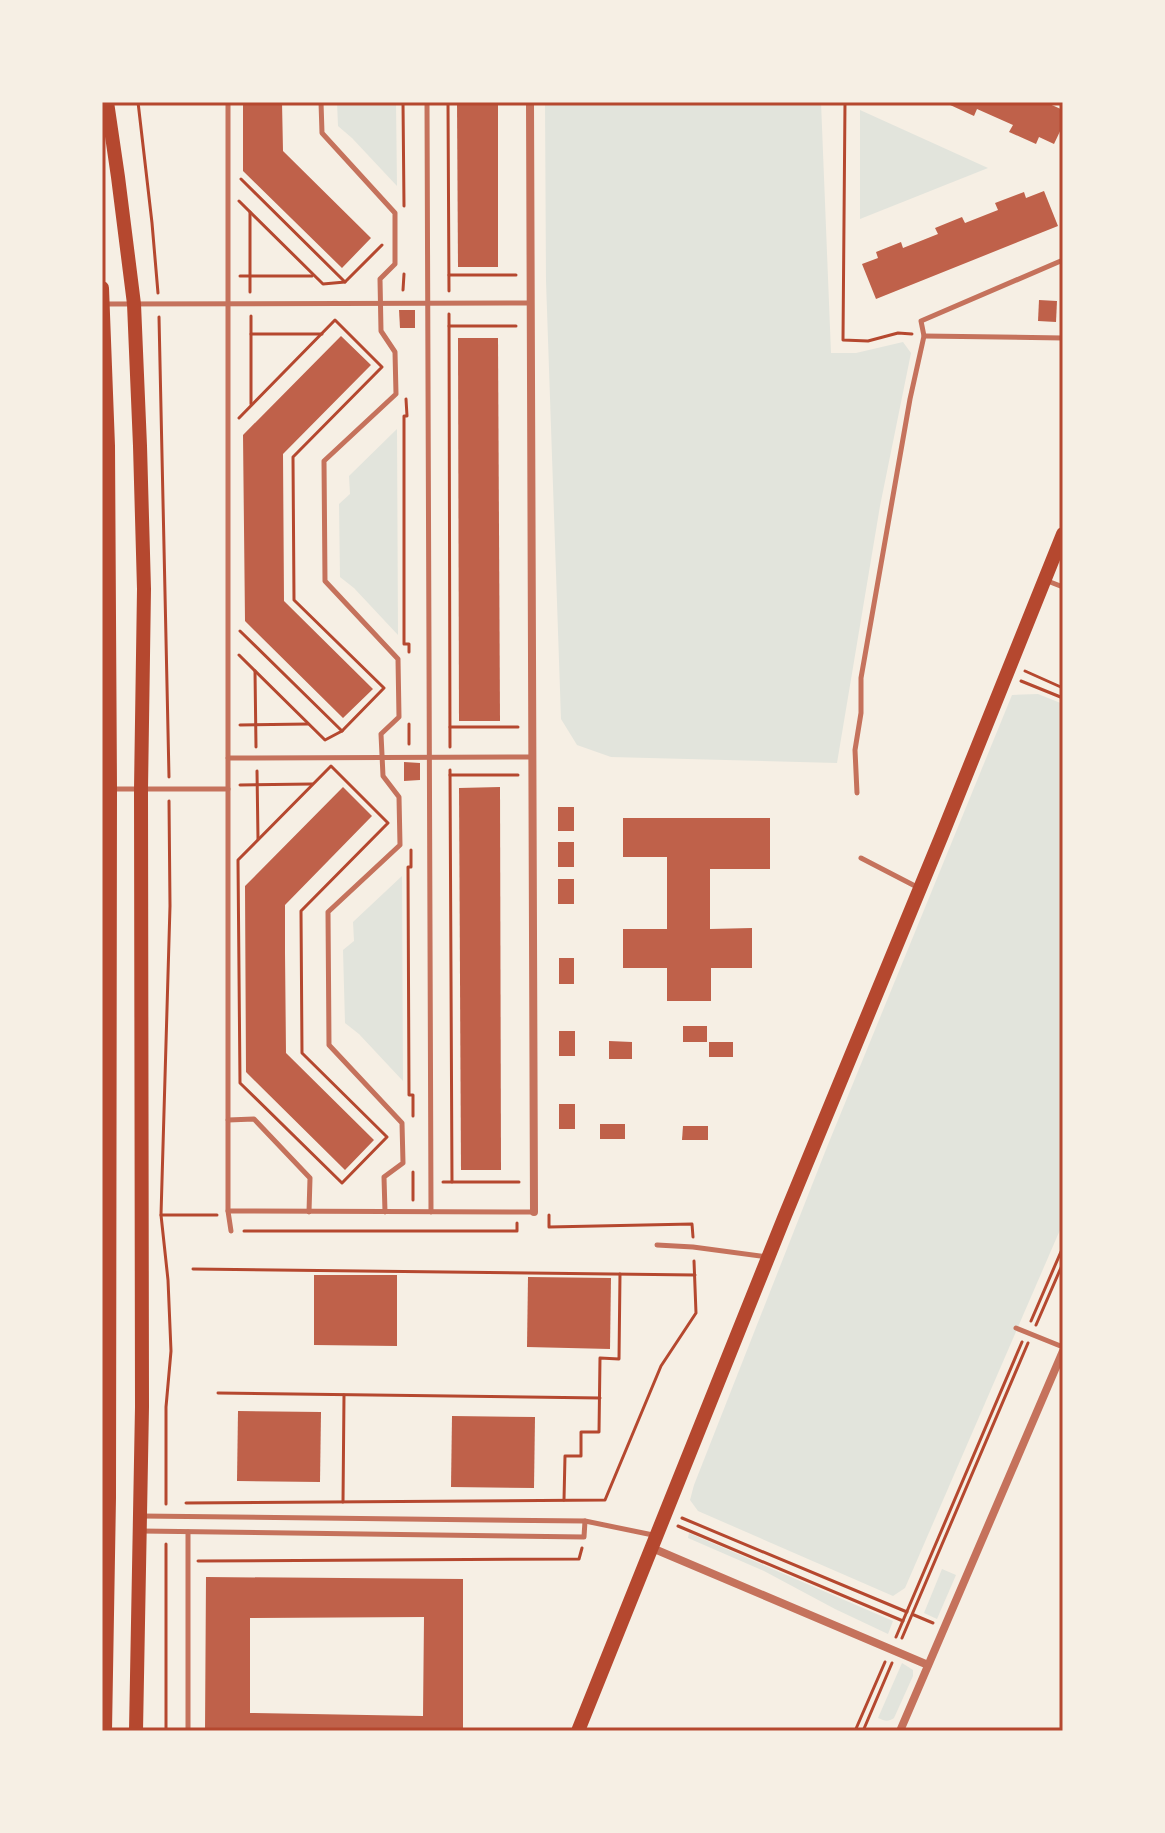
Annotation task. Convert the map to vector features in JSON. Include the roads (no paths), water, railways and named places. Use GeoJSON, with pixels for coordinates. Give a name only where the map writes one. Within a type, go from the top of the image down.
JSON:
{"type":"FeatureCollection","features":[{"type":"Feature","properties":{"kind":"main road"},"geometry":{"type":"LineString","coordinates":[[107,102],[134,304],[144,589],[141,789],[142,1407],[136,1731]]}},
{"type":"Feature","properties":{"kind":"main road"},"geometry":{"type":"LineString","coordinates":[[102,288],[108,446],[105,1731]]}},
{"type":"Feature","properties":{"kind":"main road"},"geometry":{"type":"LineString","coordinates":[[578,1731],[1063,534]]}},
{"type":"Feature","properties":{"kind":"street"},"geometry":{"type":"LineString","coordinates":[[530,102],[534,1212]]}},
{"type":"Feature","properties":{"kind":"street"},"geometry":{"type":"LineString","coordinates":[[900,1731],[1063,1349]]}},
{"type":"Feature","properties":{"kind":"street"},"geometry":{"type":"LineString","coordinates":[[655,1542],[928,1665]]}},
{"type":"Feature","properties":{"kind":"lane"},"geometry":{"type":"LineString","coordinates":[[228,102],[228,1211],[231,1231]]}},
{"type":"Feature","properties":{"kind":"lane"},"geometry":{"type":"LineString","coordinates":[[321,102],[322,133],[395,213],[395,264],[380,279],[380,304],[381,331],[395,352],[396,394],[324,461],[325,581],[398,659],[399,717],[381,734],[383,776],[399,797],[400,845],[328,912],[329,1045],[402,1123],[403,1163],[384,1177],[385,1212]]}},
{"type":"Feature","properties":{"kind":"lane"},"geometry":{"type":"LineString","coordinates":[[427,102],[431,1212]]}},
{"type":"Feature","properties":{"kind":"lane"},"geometry":{"type":"LineString","coordinates":[[857,793],[855,750],[861,713],[861,678],[924,336],[921,321],[1063,260]]}},
{"type":"Feature","properties":{"kind":"lane"},"geometry":{"type":"LineString","coordinates":[[104,304],[531,303]]}},
{"type":"Feature","properties":{"kind":"lane"},"geometry":{"type":"LineString","coordinates":[[924,336],[1063,338]]}},
{"type":"Feature","properties":{"kind":"lane"},"geometry":{"type":"LineString","coordinates":[[1044,579],[1063,587]]}},
{"type":"Feature","properties":{"kind":"lane"},"geometry":{"type":"LineString","coordinates":[[228,758],[532,757]]}},
{"type":"Feature","properties":{"kind":"lane"},"geometry":{"type":"LineString","coordinates":[[106,789],[228,787]]}},
{"type":"Feature","properties":{"kind":"lane"},"geometry":{"type":"LineString","coordinates":[[861,858],[919,888]]}},
{"type":"Feature","properties":{"kind":"lane"},"geometry":{"type":"LineString","coordinates":[[228,1120],[254,1119],[310,1178],[309,1212]]}},
{"type":"Feature","properties":{"kind":"lane"},"geometry":{"type":"LineString","coordinates":[[228,1211],[534,1212]]}},
{"type":"Feature","properties":{"kind":"lane"},"geometry":{"type":"LineString","coordinates":[[657,1245],[768,1257]]}},
{"type":"Feature","properties":{"kind":"lane"},"geometry":{"type":"LineString","coordinates":[[1016,1328],[1063,1349]]}},
{"type":"Feature","properties":{"kind":"lane"},"geometry":{"type":"LineString","coordinates":[[139,1524],[166,1516],[585,1521],[655,1542]]}},
{"type":"Feature","properties":{"kind":"lane"},"geometry":{"type":"LineString","coordinates":[[139,1524],[166,1532],[584,1537],[585,1521]]}},
{"type":"Feature","properties":{"kind":"lane"},"geometry":{"type":"LineString","coordinates":[[188,1532],[188,1731]]}}]}
